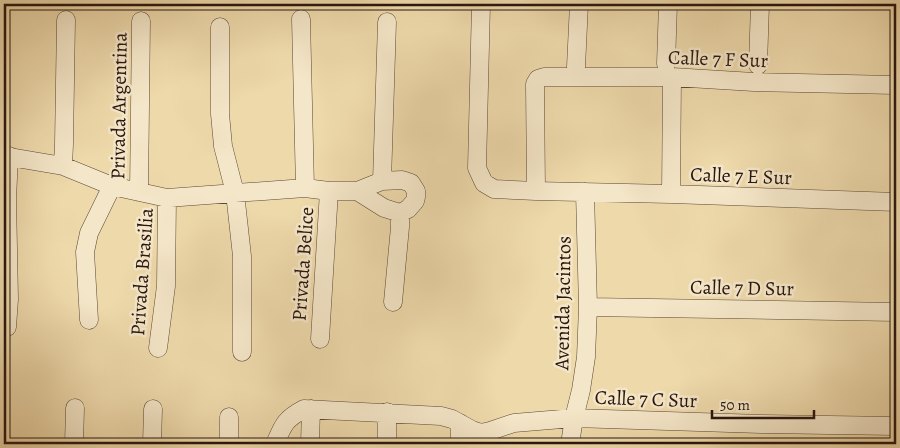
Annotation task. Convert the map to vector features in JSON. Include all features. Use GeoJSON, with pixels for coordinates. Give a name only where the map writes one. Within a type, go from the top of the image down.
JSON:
{"type":"FeatureCollection","features":[{"type":"Feature","properties":{"kind":"street","name":"Calle 7 E Sur"},"geometry":{"type":"LineString","coordinates":[[481,4],[478,168],[484,183],[494,188],[536,191],[896,202]]}},
{"type":"Feature","properties":{"kind":"street"},"geometry":{"type":"LineString","coordinates":[[576,66],[579,4]]}},
{"type":"Feature","properties":{"kind":"street"},"geometry":{"type":"LineString","coordinates":[[668,4],[671,194]]}},
{"type":"Feature","properties":{"kind":"street"},"geometry":{"type":"LineString","coordinates":[[758,64],[760,4]]}},
{"type":"Feature","properties":{"kind":"street"},"geometry":{"type":"LineString","coordinates":[[301,19],[305,188]]}},
{"type":"Feature","properties":{"kind":"street"},"geometry":{"type":"LineString","coordinates":[[63,166],[66,20]]}},
{"type":"Feature","properties":{"kind":"street","name":"Privada Argentina"},"geometry":{"type":"LineString","coordinates":[[139,192],[141,21]]}},
{"type":"Feature","properties":{"kind":"street"},"geometry":{"type":"LineString","coordinates":[[382,182],[387,22]]}},
{"type":"Feature","properties":{"kind":"street"},"geometry":{"type":"LineString","coordinates":[[220,27],[220,114],[223,146],[235,193],[242,256],[242,352]]}},
{"type":"Feature","properties":{"kind":"street","name":"Calle 7 F Sur"},"geometry":{"type":"LineString","coordinates":[[536,191],[535,84],[538,79],[544,77],[669,71],[754,82],[896,85]]}},
{"type":"Feature","properties":{"kind":"street"},"geometry":{"type":"LineString","coordinates":[[7,327],[9,300],[6,156],[63,166],[112,186],[167,198],[305,188],[329,191],[357,191],[393,180],[411,183],[416,191],[415,201],[408,209],[400,213],[384,208],[357,191]]}},
{"type":"Feature","properties":{"kind":"street"},"geometry":{"type":"LineString","coordinates":[[89,320],[85,252],[89,234],[112,186]]}},
{"type":"Feature","properties":{"kind":"street","name":"Privada Belice"},"geometry":{"type":"LineString","coordinates":[[320,339],[329,191]]}},
{"type":"Feature","properties":{"kind":"street","name":"Avenida Jacintos"},"geometry":{"type":"LineString","coordinates":[[570,444],[586,357],[588,307],[585,192]]}},
{"type":"Feature","properties":{"kind":"street","name":"Privada Brasilia"},"geometry":{"type":"LineString","coordinates":[[158,348],[166,286],[167,198]]}},
{"type":"Feature","properties":{"kind":"street"},"geometry":{"type":"LineString","coordinates":[[394,302],[400,213]]}},
{"type":"Feature","properties":{"kind":"street","name":"Calle 7 D Sur"},"geometry":{"type":"LineString","coordinates":[[588,307],[896,312]]}},
{"type":"Feature","properties":{"kind":"street"},"geometry":{"type":"LineString","coordinates":[[74,408],[74,444]]}},
{"type":"Feature","properties":{"kind":"street"},"geometry":{"type":"LineString","coordinates":[[152,409],[152,444]]}},
{"type":"Feature","properties":{"kind":"street"},"geometry":{"type":"LineString","coordinates":[[275,444],[283,425],[292,415],[304,409],[310,409],[310,444]]}},
{"type":"Feature","properties":{"kind":"street","name":"Calle 7 C Sur"},"geometry":{"type":"LineString","coordinates":[[310,409],[441,416],[481,432],[514,423],[574,418],[896,426]]}},
{"type":"Feature","properties":{"kind":"street"},"geometry":{"type":"LineString","coordinates":[[388,412],[388,444]]}},
{"type":"Feature","properties":{"kind":"street"},"geometry":{"type":"LineString","coordinates":[[229,417],[229,444]]}},
{"type":"Feature","properties":{"kind":"street"},"geometry":{"type":"LineString","coordinates":[[460,423],[460,444]]}}]}
